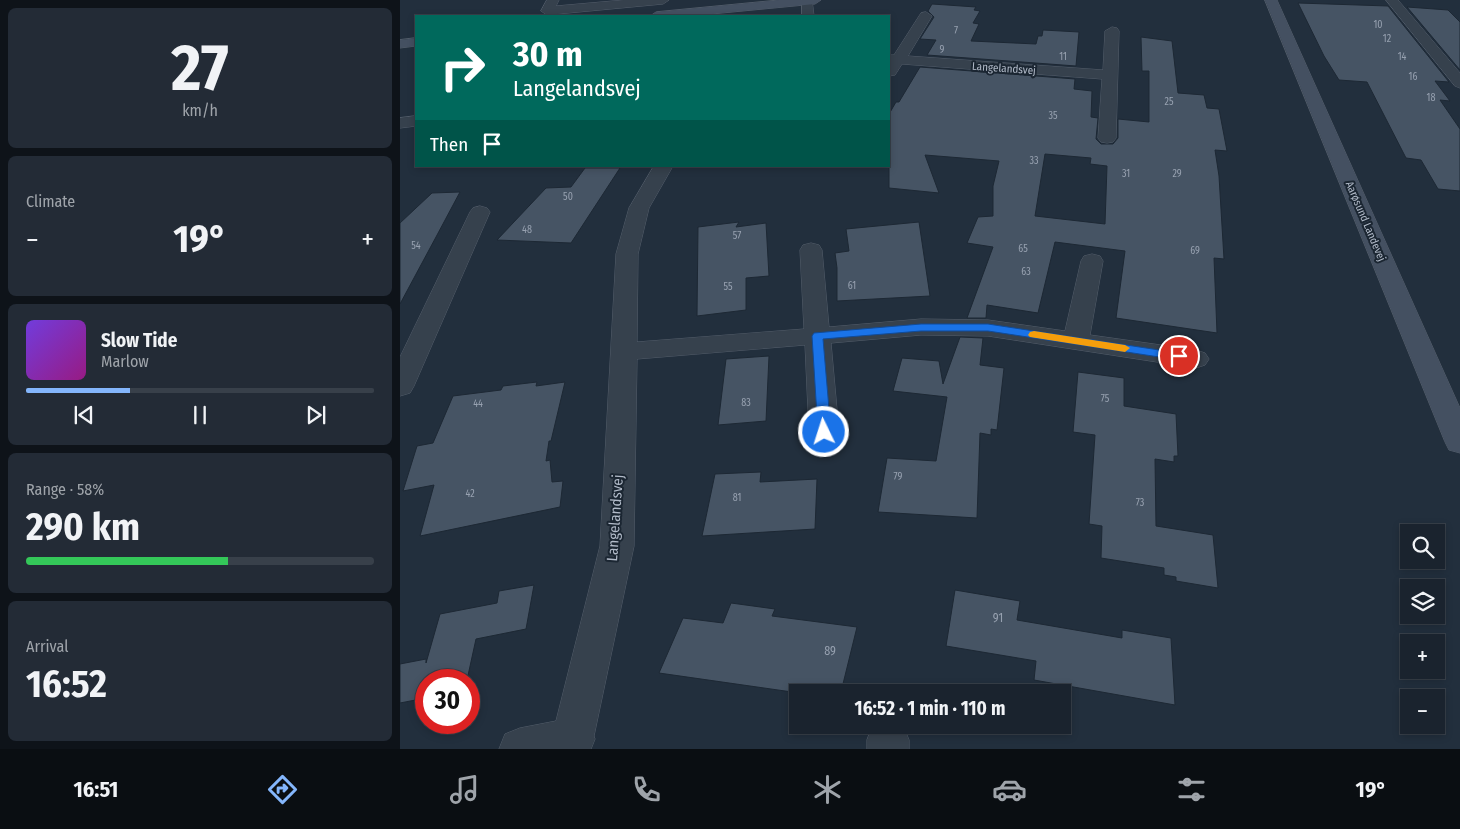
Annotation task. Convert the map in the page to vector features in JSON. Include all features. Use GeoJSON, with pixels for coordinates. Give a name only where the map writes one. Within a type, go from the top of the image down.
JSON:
{"type":"FeatureCollection","features":[{"type":"Feature","properties":{"kind":"street"},"geometry":{"type":"LineString","coordinates":[[554,0],[547,11],[662,0]]}},
{"type":"Feature","properties":{"kind":"street"},"geometry":{"type":"LineString","coordinates":[[666,15],[815,0]]}},
{"type":"Feature","properties":{"kind":"street","name":"Aarøsund Landevej"},"geometry":{"type":"LineString","coordinates":[[1271,0],[1460,442]]}},
{"type":"Feature","properties":{"kind":"street"},"geometry":{"type":"LineString","coordinates":[[1392,0],[1460,83]]}},
{"type":"Feature","properties":{"kind":"street"},"geometry":{"type":"LineString","coordinates":[[807,1],[808,15]]}},
{"type":"Feature","properties":{"kind":"street"},"geometry":{"type":"LineString","coordinates":[[893,60],[926,16]]}},
{"type":"Feature","properties":{"kind":"street"},"geometry":{"type":"LineString","coordinates":[[1108,138],[1112,32]]}},
{"type":"Feature","properties":{"kind":"street"},"geometry":{"type":"LineString","coordinates":[[400,44],[415,42]]}},
{"type":"Feature","properties":{"kind":"street","name":"Langelandsvej"},"geometry":{"type":"LineString","coordinates":[[893,60],[1110,75]]}},
{"type":"Feature","properties":{"kind":"street"},"geometry":{"type":"LineString","coordinates":[[400,123],[415,121]]}},
{"type":"Feature","properties":{"kind":"street","name":"Langelandsvej"},"geometry":{"type":"LineString","coordinates":[[520,749],[572,744],[616,546],[627,254],[639,208],[663,167]]}},
{"type":"Feature","properties":{"kind":"street"},"geometry":{"type":"LineString","coordinates":[[400,386],[480,212]]}},
{"type":"Feature","properties":{"kind":"street"},"geometry":{"type":"LineString","coordinates":[[811,250],[824,432]]}},
{"type":"Feature","properties":{"kind":"street"},"geometry":{"type":"LineString","coordinates":[[1076,341],[1092,260]]}},
{"type":"Feature","properties":{"kind":"street"},"geometry":{"type":"LineString","coordinates":[[623,352],[921,327],[988,328],[1196,359]]}},
{"type":"Feature","properties":{"kind":"building"},"geometry":{"type":"Polygon","coordinates":[[[1298,3],[1388,6],[1449,82],[1435,81],[1450,101],[1440,100],[1460,129],[1460,191],[1438,189],[1421,160],[1406,158],[1367,82],[1339,80],[1324,56],[1298,3]]]}},
{"type":"Feature","properties":{"kind":"building"},"geometry":{"type":"Polygon","coordinates":[[[932,4],[976,7],[974,10],[980,11],[973,23],[979,24],[971,41],[1036,44],[1038,36],[1042,36],[1043,30],[1079,32],[1076,66],[927,55],[936,40],[920,39],[934,17],[928,11],[932,4]]]}},
{"type":"Feature","properties":{"kind":"building"},"geometry":{"type":"Polygon","coordinates":[[[1407,7],[1448,10],[1460,22],[1460,70],[1407,7]]]}},
{"type":"Feature","properties":{"kind":"building"},"geometry":{"type":"Polygon","coordinates":[[[1141,37],[1172,41],[1178,93],[1204,95],[1207,108],[1219,109],[1227,151],[1215,150],[1219,176],[1224,259],[1214,258],[1217,333],[1116,318],[1125,251],[1055,242],[1038,313],[987,305],[986,318],[967,318],[993,247],[967,243],[978,217],[993,216],[993,186],[999,161],[925,155],[939,193],[889,188],[890,112],[896,102],[899,102],[920,67],[1075,79],[1074,89],[1092,91],[1091,117],[1098,118],[1096,139],[1101,144],[1113,144],[1118,138],[1118,119],[1149,122],[1149,71],[1142,71],[1141,37]],[[1045,154],[1035,216],[1105,224],[1107,166],[1090,164],[1091,158],[1045,154]]]}},
{"type":"Feature","properties":{"kind":"building"},"geometry":{"type":"Polygon","coordinates":[[[585,168],[620,168],[571,243],[497,240],[546,188],[571,187],[585,168]]]}},
{"type":"Feature","properties":{"kind":"building"},"geometry":{"type":"Polygon","coordinates":[[[460,192],[400,304],[400,223],[432,193],[460,192]]]}},
{"type":"Feature","properties":{"kind":"building"},"geometry":{"type":"Polygon","coordinates":[[[739,222],[736,227],[766,223],[769,276],[746,278],[746,310],[697,316],[698,227],[739,222]]]}},
{"type":"Feature","properties":{"kind":"building"},"geometry":{"type":"Polygon","coordinates":[[[919,222],[930,296],[837,301],[835,253],[849,251],[846,229],[919,222]]]}},
{"type":"Feature","properties":{"kind":"building"},"geometry":{"type":"Polygon","coordinates":[[[960,337],[983,338],[980,365],[1004,368],[997,430],[991,429],[991,435],[980,433],[977,518],[878,512],[887,458],[936,461],[947,397],[893,391],[902,358],[939,361],[943,384],[960,337]]]}},
{"type":"Feature","properties":{"kind":"building"},"geometry":{"type":"Polygon","coordinates":[[[769,356],[766,421],[718,425],[726,359],[769,356]]]}},
{"type":"Feature","properties":{"kind":"building"},"geometry":{"type":"Polygon","coordinates":[[[1078,372],[1124,378],[1124,406],[1176,414],[1178,456],[1174,456],[1174,462],[1155,459],[1156,526],[1213,535],[1218,588],[1176,581],[1176,577],[1164,575],[1164,568],[1101,558],[1102,526],[1089,524],[1095,435],[1073,432],[1078,372]]]}},
{"type":"Feature","properties":{"kind":"building"},"geometry":{"type":"Polygon","coordinates":[[[537,382],[536,386],[565,382],[551,441],[549,441],[546,461],[550,460],[552,482],[563,481],[560,507],[420,536],[434,485],[403,491],[417,446],[433,443],[453,396],[501,390],[503,386],[537,382]]]}},
{"type":"Feature","properties":{"kind":"building"},"geometry":{"type":"Polygon","coordinates":[[[761,472],[760,482],[817,479],[815,529],[702,536],[715,474],[761,472]]]}},
{"type":"Feature","properties":{"kind":"building"},"geometry":{"type":"Polygon","coordinates":[[[534,585],[526,629],[476,639],[469,669],[415,669],[415,700],[400,703],[400,664],[426,659],[426,663],[440,614],[497,603],[499,591],[534,585]]]}},
{"type":"Feature","properties":{"kind":"building"},"geometry":{"type":"Polygon","coordinates":[[[955,590],[1020,601],[1017,620],[1122,638],[1122,630],[1171,638],[1175,705],[1071,687],[1071,684],[1057,684],[1034,680],[1036,661],[946,646],[955,590]]]}},
{"type":"Feature","properties":{"kind":"building"},"geometry":{"type":"Polygon","coordinates":[[[731,603],[775,609],[772,616],[857,627],[843,684],[789,684],[789,692],[659,673],[683,618],[723,623],[731,603]]]}},
{"type":"Feature","properties":{"kind":"slow traffic"},"geometry":{"type":"LineString","coordinates":[[1034,335],[1125,348]]}},
{"type":"Feature","properties":{"kind":"route"},"geometry":{"type":"LineString","coordinates":[[824,432],[817,336],[921,327],[988,328],[1179,356]]}}]}
